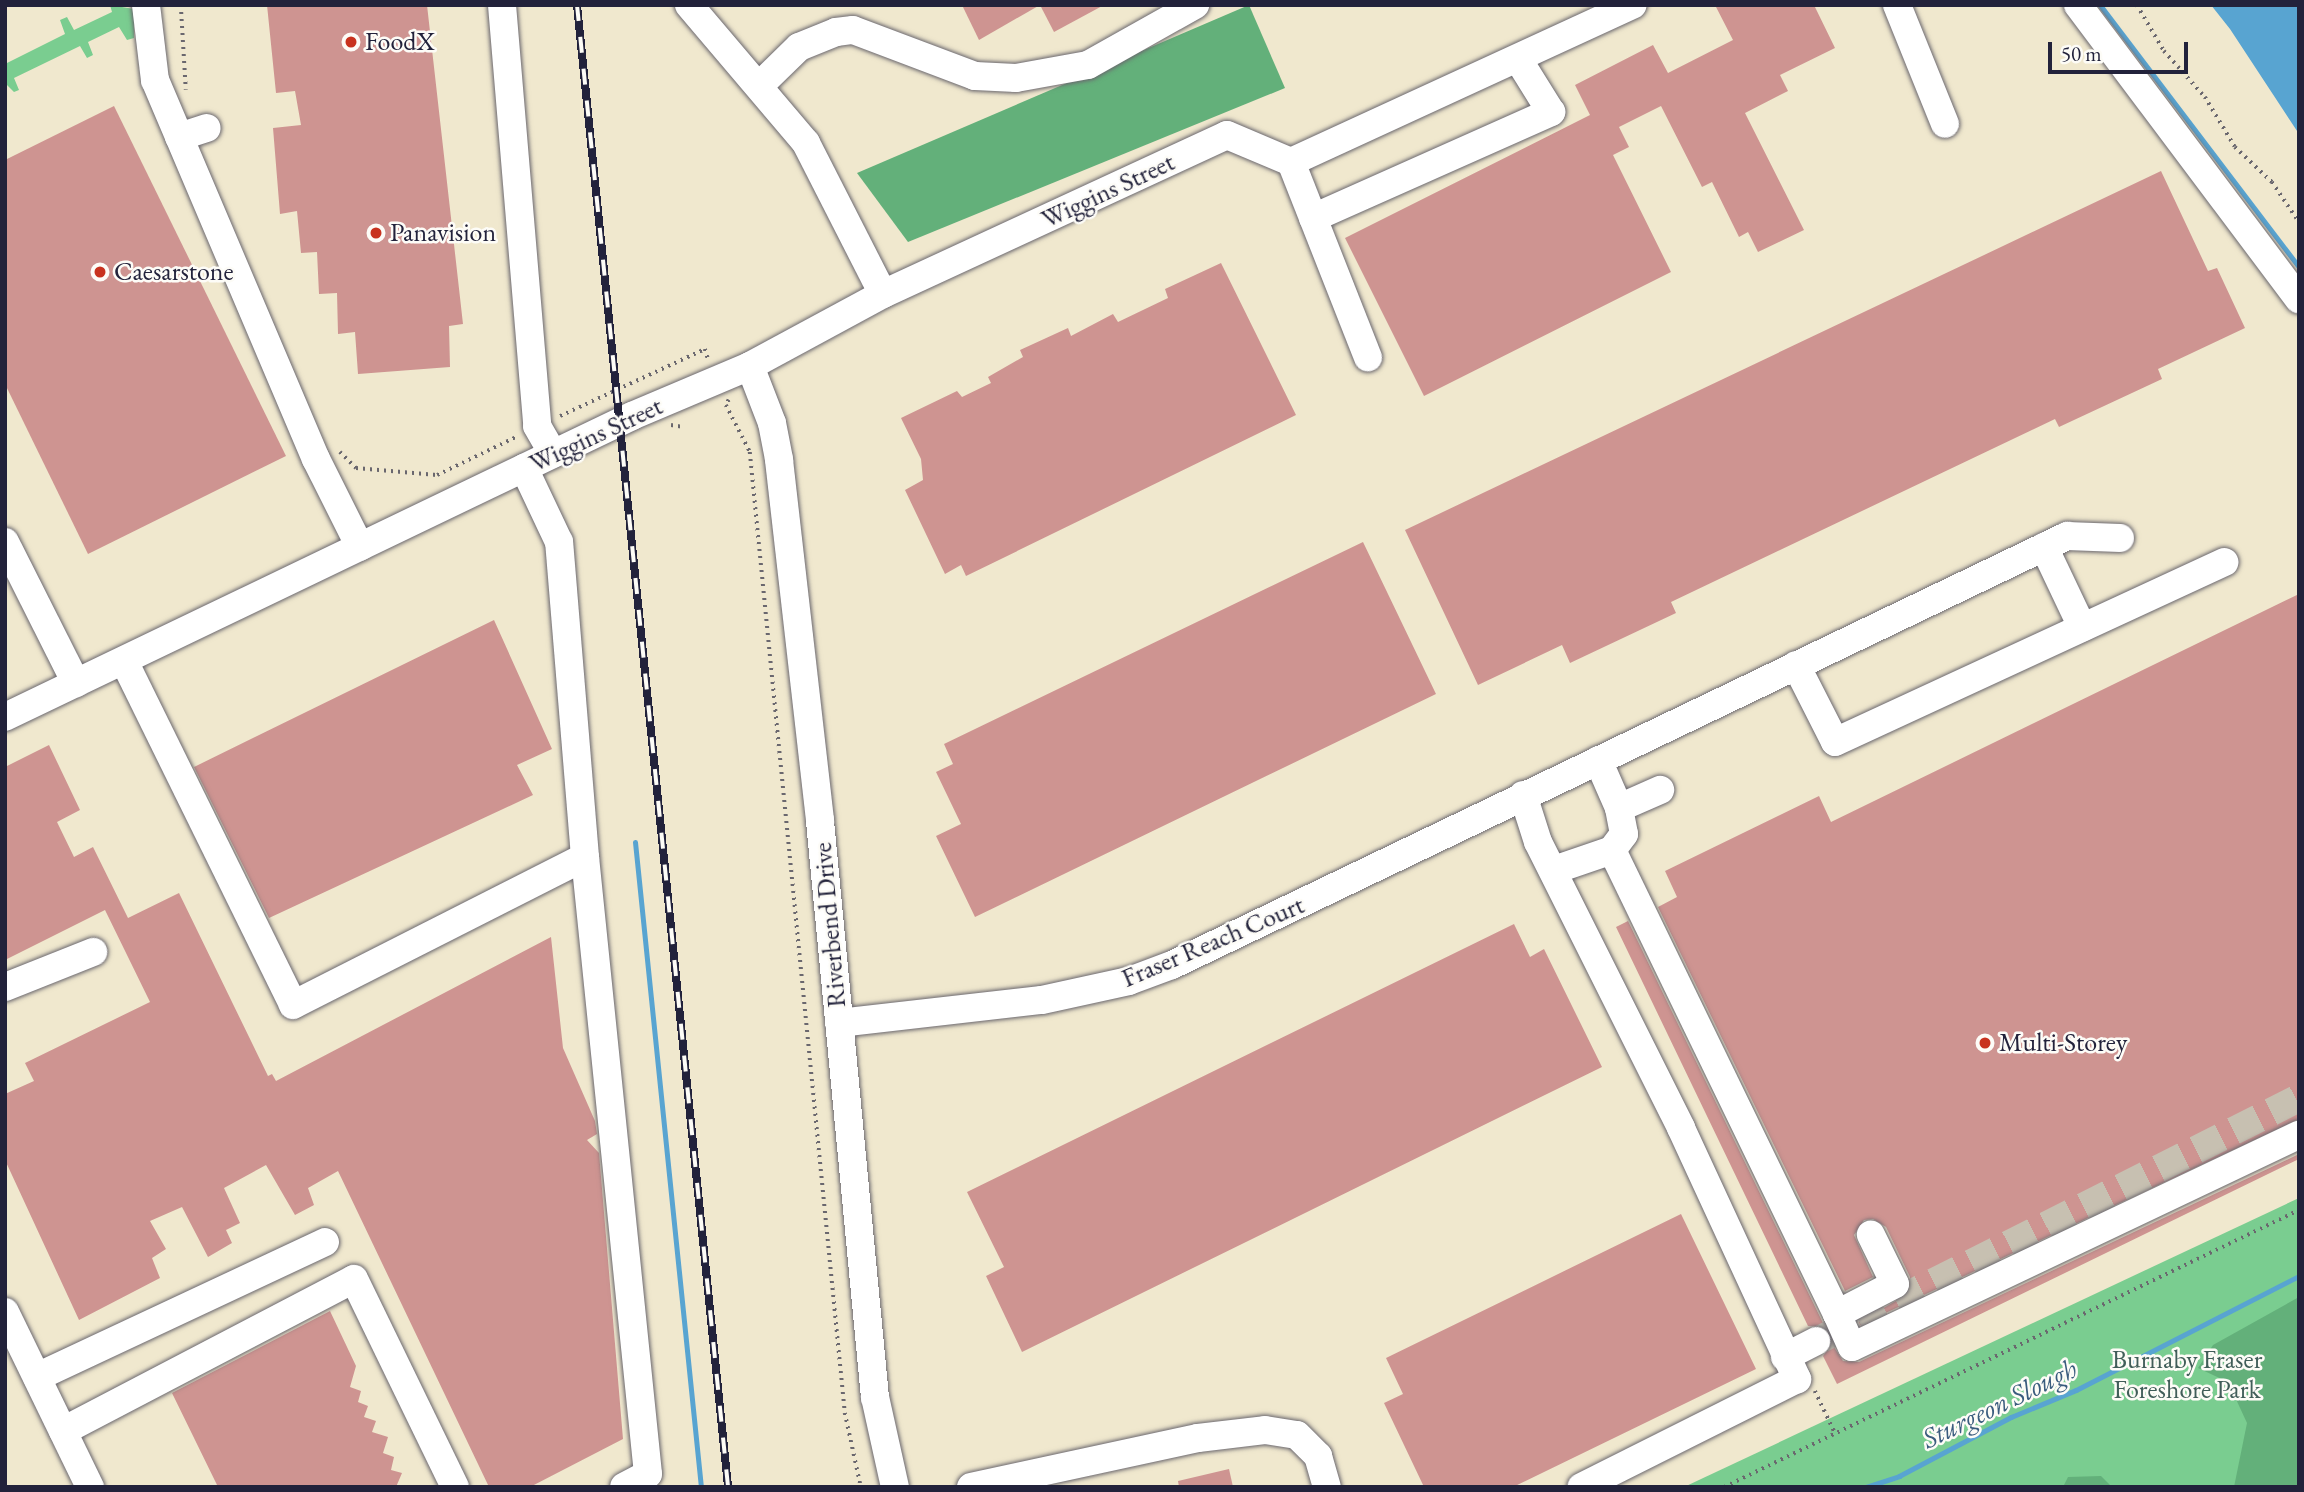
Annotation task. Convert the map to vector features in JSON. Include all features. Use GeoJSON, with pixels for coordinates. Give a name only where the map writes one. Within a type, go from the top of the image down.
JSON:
{"type":"FeatureCollection","features":[{"type":"Feature","properties":{"kind":"street"},"geometry":{"type":"LineString","coordinates":[[146,5],[155,80],[316,459],[360,547]]}},
{"type":"Feature","properties":{"kind":"street"},"geometry":{"type":"LineString","coordinates":[[502,5],[537,426],[553,454]]}},
{"type":"Feature","properties":{"kind":"street"},"geometry":{"type":"LineString","coordinates":[[690,5],[697,19],[759,86],[806,143],[884,294]]}},
{"type":"Feature","properties":{"kind":"street"},"geometry":{"type":"LineString","coordinates":[[759,86],[799,47],[836,32],[870,34],[975,76],[1016,78],[1088,65],[1181,17],[1195,5]]}},
{"type":"Feature","properties":{"kind":"street"},"geometry":{"type":"LineString","coordinates":[[1368,357],[1291,162],[1633,5]]}},
{"type":"Feature","properties":{"kind":"street"},"geometry":{"type":"LineString","coordinates":[[1897,5],[1945,124]]}},
{"type":"Feature","properties":{"kind":"street"},"geometry":{"type":"LineString","coordinates":[[2078,5],[2299,299]]}},
{"type":"Feature","properties":{"kind":"street"},"geometry":{"type":"LineString","coordinates":[[1313,218],[1551,112],[1518,60]]}},
{"type":"Feature","properties":{"kind":"street"},"geometry":{"type":"LineString","coordinates":[[179,137],[207,128]]}},
{"type":"Feature","properties":{"kind":"street","name":"Wiggins Street"},"geometry":{"type":"LineString","coordinates":[[5,717],[553,454],[750,366],[884,294],[1227,135],[1291,162]]}},
{"type":"Feature","properties":{"kind":"street","name":"Riverbend Drive"},"geometry":{"type":"LineString","coordinates":[[750,366],[772,424],[779,460],[839,1023],[875,1397],[895,1487]]}},
{"type":"Feature","properties":{"kind":"street"},"geometry":{"type":"LineString","coordinates":[[524,468],[559,542],[585,857],[648,1474],[624,1487]]}},
{"type":"Feature","properties":{"kind":"street","name":"Fraser Reach Court"},"geometry":{"type":"LineString","coordinates":[[839,1023],[1042,1000],[1129,981],[1274,918],[1523,795],[2067,536],[2120,538]]}},
{"type":"Feature","properties":{"kind":"street"},"geometry":{"type":"LineString","coordinates":[[5,542],[76,683]]}},
{"type":"Feature","properties":{"kind":"street"},"geometry":{"type":"LineString","coordinates":[[2044,547],[2082,627]]}},
{"type":"Feature","properties":{"kind":"street"},"geometry":{"type":"LineString","coordinates":[[1796,665],[1835,742],[2224,562]]}},
{"type":"Feature","properties":{"kind":"street"},"geometry":{"type":"LineString","coordinates":[[124,661],[293,1005],[585,857]]}},
{"type":"Feature","properties":{"kind":"street"},"geometry":{"type":"LineString","coordinates":[[1554,870],[1612,850],[1624,834],[1619,808],[1598,760]]}},
{"type":"Feature","properties":{"kind":"street"},"geometry":{"type":"LineString","coordinates":[[1619,808],[1660,790]]}},
{"type":"Feature","properties":{"kind":"street"},"geometry":{"type":"LineString","coordinates":[[1523,795],[1538,842],[1681,1128],[1797,1379],[1581,1487]]}},
{"type":"Feature","properties":{"kind":"street"},"geometry":{"type":"LineString","coordinates":[[1612,850],[1852,1347],[2299,1135]]}},
{"type":"Feature","properties":{"kind":"street"},"geometry":{"type":"LineString","coordinates":[[5,987],[93,951]]}},
{"type":"Feature","properties":{"kind":"street"},"geometry":{"type":"LineString","coordinates":[[1837,1314],[1895,1284],[1871,1235]]}},
{"type":"Feature","properties":{"kind":"street"},"geometry":{"type":"LineString","coordinates":[[37,1377],[325,1242]]}},
{"type":"Feature","properties":{"kind":"street"},"geometry":{"type":"LineString","coordinates":[[63,1431],[354,1279],[455,1487]]}},
{"type":"Feature","properties":{"kind":"street"},"geometry":{"type":"LineString","coordinates":[[5,1312],[90,1487]]}},
{"type":"Feature","properties":{"kind":"street"},"geometry":{"type":"LineString","coordinates":[[1785,1357],[1816,1341]]}},
{"type":"Feature","properties":{"kind":"street"},"geometry":{"type":"LineString","coordinates":[[971,1487],[1006,1483],[1198,1438],[1265,1430],[1297,1435],[1318,1456],[1327,1487]]}},
{"type":"Feature","properties":{"kind":"path"},"geometry":{"type":"LineString","coordinates":[[181,5],[186,98]]}},
{"type":"Feature","properties":{"kind":"path"},"geometry":{"type":"LineString","coordinates":[[2137,5],[2164,51],[2205,97],[2235,147],[2272,182],[2299,222]]}},
{"type":"Feature","properties":{"kind":"path"},"geometry":{"type":"LineString","coordinates":[[333,445],[356,468],[437,475],[705,349],[710,363]]}},
{"type":"Feature","properties":{"kind":"path"},"geometry":{"type":"LineString","coordinates":[[729,399],[726,405],[750,452],[845,1413],[861,1487]]}},
{"type":"Feature","properties":{"kind":"path"},"geometry":{"type":"LineString","coordinates":[[804,995],[816,994]]}},
{"type":"Feature","properties":{"kind":"path"},"geometry":{"type":"LineString","coordinates":[[810,1060],[821,1060]]}},
{"type":"Feature","properties":{"kind":"path"},"geometry":{"type":"LineString","coordinates":[[1724,1487],[2299,1210]]}},
{"type":"Feature","properties":{"kind":"green space"},"geometry":{"type":"Polygon","coordinates":[[[110,5],[134,9],[134,38],[127,40],[119,27],[88,42],[93,55],[87,58],[80,46],[14,78],[19,90],[14,92],[5,83],[5,60],[7,63],[65,34],[60,20],[67,17],[74,30],[112,12],[110,5]]]}},
{"type":"Feature","properties":{"kind":"green space"},"geometry":{"type":"Polygon","coordinates":[[[1249,5],[1285,88],[908,242],[857,173],[1249,5]]]}},
{"type":"Feature","properties":{"kind":"green space","name":"Burnaby Fraser Foreshore Park"},"geometry":{"type":"Polygon","coordinates":[[[2299,1198],[2299,1487],[1684,1487],[2299,1198]]]}},
{"type":"Feature","properties":{"kind":"green space"},"geometry":{"type":"Polygon","coordinates":[[[2299,1297],[2299,1487],[2234,1487],[2247,1423],[2228,1382],[2198,1368],[2213,1345],[2299,1297]]]}},
{"type":"Feature","properties":{"kind":"green space"},"geometry":{"type":"Polygon","coordinates":[[[2101,1476],[2112,1487],[2063,1487],[2068,1477],[2101,1476]]]}},
{"type":"Feature","properties":{"kind":"water"},"geometry":{"type":"Polygon","coordinates":[[[2211,5],[2299,5],[2299,134],[2230,29],[2211,5]]]}},
{"type":"Feature","properties":{"kind":"building","name":"Panavision"},"geometry":{"type":"Polygon","coordinates":[[[267,5],[427,5],[463,324],[449,326],[450,367],[358,374],[355,332],[338,334],[337,293],[319,294],[317,252],[301,253],[297,211],[280,214],[273,128],[301,125],[295,91],[276,93],[267,5]]]}},
{"type":"Feature","properties":{"kind":"building"},"geometry":{"type":"Polygon","coordinates":[[[962,5],[1040,5],[979,40],[962,5]]]}},
{"type":"Feature","properties":{"kind":"building"},"geometry":{"type":"Polygon","coordinates":[[[1040,5],[1104,5],[1054,32],[1040,5]]]}},
{"type":"Feature","properties":{"kind":"building"},"geometry":{"type":"Polygon","coordinates":[[[1715,5],[1814,5],[1835,48],[1780,75],[1788,91],[1745,113],[1804,230],[1758,252],[1748,232],[1739,237],[1712,182],[1702,187],[1661,106],[1619,127],[1629,147],[1613,155],[1671,272],[1424,396],[1345,238],[1590,115],[1575,85],[1653,45],[1668,73],[1733,40],[1715,5]]]}},
{"type":"Feature","properties":{"kind":"building","name":"Caesarstone"},"geometry":{"type":"Polygon","coordinates":[[[114,106],[286,456],[88,554],[5,384],[5,160],[114,106]]]}},
{"type":"Feature","properties":{"kind":"building"},"geometry":{"type":"Polygon","coordinates":[[[2161,171],[2208,271],[2217,268],[2245,328],[2158,369],[2162,379],[2059,427],[2055,419],[1671,602],[1676,613],[1570,663],[1562,645],[1478,685],[1405,530],[2161,171]]]}},
{"type":"Feature","properties":{"kind":"building"},"geometry":{"type":"Polygon","coordinates":[[[1221,263],[1296,415],[966,576],[961,565],[945,574],[905,490],[923,480],[921,459],[901,418],[957,391],[962,397],[991,383],[988,377],[1023,357],[1020,350],[1068,328],[1071,336],[1113,314],[1118,322],[1168,298],[1165,289],[1221,263]]]}},
{"type":"Feature","properties":{"kind":"building"},"geometry":{"type":"Polygon","coordinates":[[[1363,542],[1436,694],[975,917],[936,836],[961,824],[936,772],[953,764],[944,744],[1363,542]]]}},
{"type":"Feature","properties":{"kind":"building","name":"Multi-Storey"},"geometry":{"type":"Polygon","coordinates":[[[2299,594],[2299,1119],[1860,1325],[1859,1322],[1908,1294],[1910,1277],[1886,1227],[1873,1219],[1864,1220],[1854,1235],[1873,1277],[1845,1291],[1658,907],[1677,897],[1665,871],[1819,796],[1831,822],[2299,594]]]}},
{"type":"Feature","properties":{"kind":"building"},"geometry":{"type":"Polygon","coordinates":[[[494,620],[552,749],[517,765],[533,795],[269,918],[194,767],[494,620]]]}},
{"type":"Feature","properties":{"kind":"building"},"geometry":{"type":"Polygon","coordinates":[[[49,745],[80,810],[57,822],[74,857],[93,847],[128,918],[179,893],[268,1076],[272,1074],[276,1081],[551,937],[563,1048],[595,1121],[597,1134],[587,1140],[599,1153],[623,1439],[530,1487],[489,1487],[338,1171],[308,1188],[314,1205],[295,1215],[266,1165],[224,1188],[240,1223],[226,1230],[232,1243],[208,1257],[182,1207],[150,1221],[166,1249],[152,1258],[160,1278],[79,1320],[5,1160],[5,1094],[34,1081],[25,1063],[150,1002],[105,910],[5,960],[5,767],[49,745]]]}},
{"type":"Feature","properties":{"kind":"building"},"geometry":{"type":"Polygon","coordinates":[[[1628,921],[1825,1327],[1808,1326],[1616,927],[1628,921]]]}},
{"type":"Feature","properties":{"kind":"building"},"geometry":{"type":"Polygon","coordinates":[[[1514,924],[1530,957],[1544,949],[1602,1067],[1022,1352],[986,1276],[1004,1267],[967,1192],[1514,924]]]}},
{"type":"Feature","properties":{"kind":"building"},"geometry":{"type":"Polygon","coordinates":[[[2299,1154],[2299,1159],[1837,1384],[1823,1356],[1832,1344],[1843,1361],[1859,1362],[2299,1154]]]}},
{"type":"Feature","properties":{"kind":"building"},"geometry":{"type":"Polygon","coordinates":[[[1681,1214],[1756,1369],[1513,1487],[1424,1487],[1384,1403],[1403,1394],[1386,1358],[1681,1214]]]}},
{"type":"Feature","properties":{"kind":"building"},"geometry":{"type":"Polygon","coordinates":[[[330,1311],[356,1366],[350,1387],[361,1391],[358,1402],[368,1406],[364,1417],[376,1421],[372,1432],[388,1437],[383,1453],[394,1457],[391,1470],[402,1473],[396,1487],[218,1487],[172,1393],[330,1311]]]}},
{"type":"Feature","properties":{"kind":"building"},"geometry":{"type":"Polygon","coordinates":[[[1229,1469],[1233,1487],[1179,1487],[1178,1481],[1229,1469]]]}},
{"type":"Feature","properties":{"kind":"waterway"},"geometry":{"type":"LineString","coordinates":[[2100,5],[2299,267]]}},
{"type":"Feature","properties":{"kind":"waterway"},"geometry":{"type":"LineString","coordinates":[[635,842],[701,1487]]}},
{"type":"Feature","properties":{"kind":"waterway","name":"Sturgeon Slough"},"geometry":{"type":"LineString","coordinates":[[1866,1487],[1899,1476],[2011,1417],[2076,1390],[2299,1276]]}},
{"type":"Feature","properties":{"kind":"tunnel"},"geometry":{"type":"LineString","coordinates":[[1821,1339],[2299,1098]]}},
{"type":"Feature","properties":{"kind":"railway"},"geometry":{"type":"LineString","coordinates":[[577,5],[728,1487]]}},
{"type":"Feature","properties":{"kind":"place","name":"FoodX"},"geometry":{"type":"Point","coordinates":[351,42]}},
{"type":"Feature","properties":{"kind":"place","name":"Panavision"},"geometry":{"type":"Point","coordinates":[376,233]}},
{"type":"Feature","properties":{"kind":"place","name":"Caesarstone"},"geometry":{"type":"Point","coordinates":[100,272]}},
{"type":"Feature","properties":{"kind":"place","name":"Multi-Storey"},"geometry":{"type":"Point","coordinates":[1985,1043]}}]}
